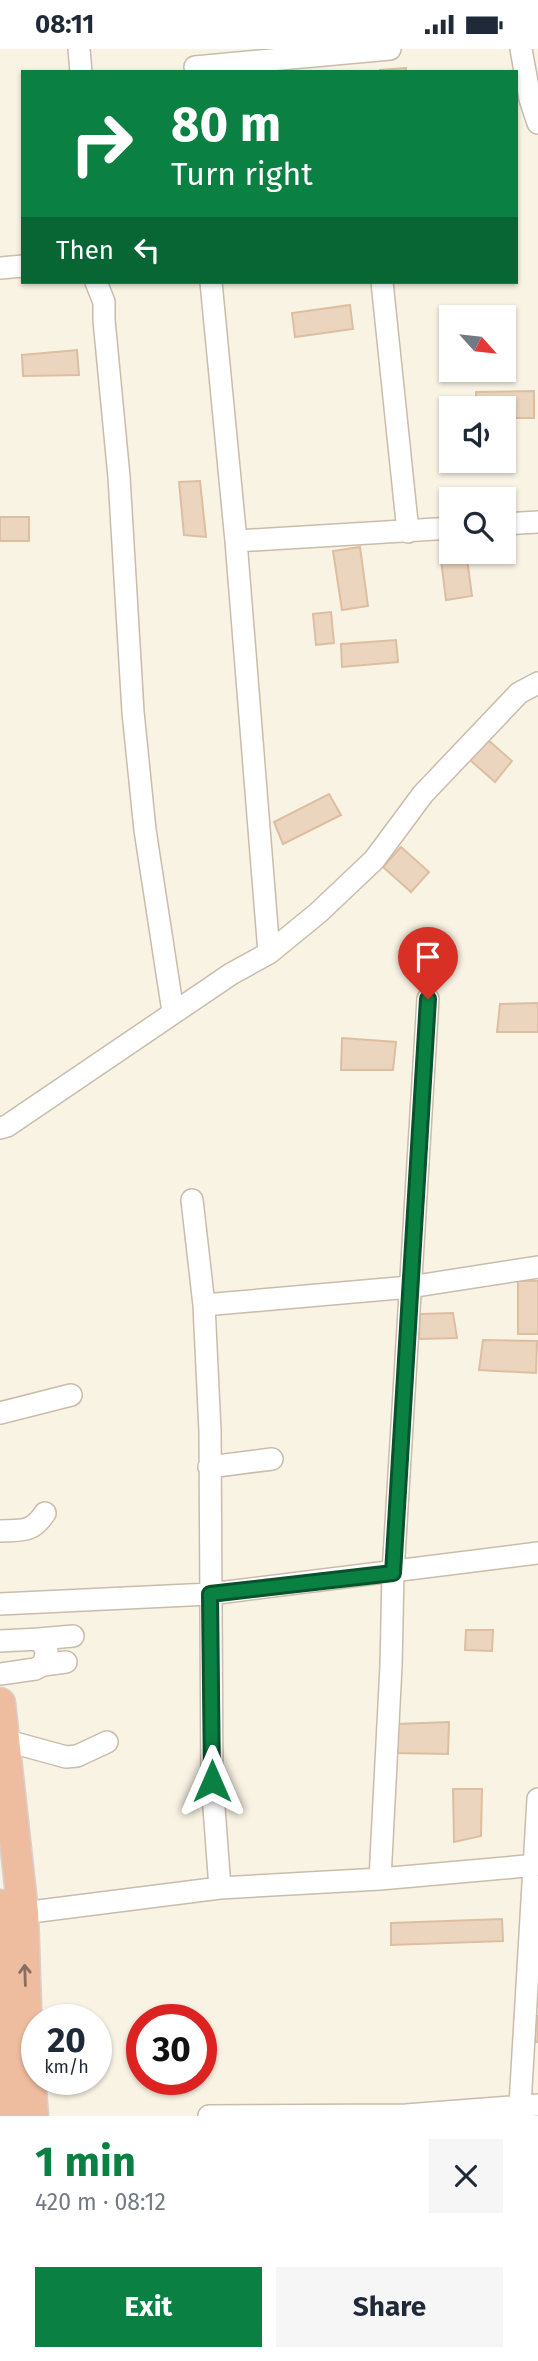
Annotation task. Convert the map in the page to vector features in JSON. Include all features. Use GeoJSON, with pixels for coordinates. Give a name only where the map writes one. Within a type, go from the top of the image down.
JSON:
{"type":"FeatureCollection","features":[{"type":"Feature","properties":{"kind":"highway"},"geometry":{"type":"LineString","coordinates":[[0,1703],[12,1909],[33,2116]]}},
{"type":"Feature","properties":{"kind":"highway"},"geometry":{"type":"LineString","coordinates":[[7,2100],[5,2041],[12,1909]]}},
{"type":"Feature","properties":{"kind":"street"},"geometry":{"type":"LineString","coordinates":[[79,49],[81,70]]}},
{"type":"Feature","properties":{"kind":"street"},"geometry":{"type":"LineString","coordinates":[[195,63],[359,58],[390,49]]}},
{"type":"Feature","properties":{"kind":"street"},"geometry":{"type":"LineString","coordinates":[[520,49],[530,99],[538,123]]}},
{"type":"Feature","properties":{"kind":"street"},"geometry":{"type":"LineString","coordinates":[[0,268],[21,266]]}},
{"type":"Feature","properties":{"kind":"street"},"geometry":{"type":"LineString","coordinates":[[97,284],[104,302],[119,477],[133,712],[145,830],[173,1012]]}},
{"type":"Feature","properties":{"kind":"street"},"geometry":{"type":"LineString","coordinates":[[211,284],[236,541],[269,953]]}},
{"type":"Feature","properties":{"kind":"street"},"geometry":{"type":"LineString","coordinates":[[382,284],[408,531]]}},
{"type":"Feature","properties":{"kind":"street"},"geometry":{"type":"LineString","coordinates":[[516,523],[538,522]]}},
{"type":"Feature","properties":{"kind":"street"},"geometry":{"type":"LineString","coordinates":[[236,541],[439,529]]}},
{"type":"Feature","properties":{"kind":"street"},"geometry":{"type":"LineString","coordinates":[[0,1128],[231,974],[269,953],[318,913],[374,860],[423,794],[519,693],[538,683]]}},
{"type":"Feature","properties":{"kind":"street"},"geometry":{"type":"LineString","coordinates":[[380,1879],[393,1573],[428,999]]}},
{"type":"Feature","properties":{"kind":"street"},"geometry":{"type":"LineString","coordinates":[[192,1200],[204,1305],[209,1467],[212,1781],[220,1888]]}},
{"type":"Feature","properties":{"kind":"street"},"geometry":{"type":"LineString","coordinates":[[204,1305],[410,1287],[538,1267]]}},
{"type":"Feature","properties":{"kind":"street"},"geometry":{"type":"LineString","coordinates":[[0,1413],[71,1395]]}},
{"type":"Feature","properties":{"kind":"street"},"geometry":{"type":"LineString","coordinates":[[209,1467],[272,1459]]}},
{"type":"Feature","properties":{"kind":"street"},"geometry":{"type":"LineString","coordinates":[[0,1531],[30,1529],[37,1525],[45,1513]]}},
{"type":"Feature","properties":{"kind":"street"},"geometry":{"type":"LineString","coordinates":[[0,1604],[210,1594],[538,1553]]}},
{"type":"Feature","properties":{"kind":"street"},"geometry":{"type":"LineString","coordinates":[[0,1641],[73,1636]]}},
{"type":"Feature","properties":{"kind":"street"},"geometry":{"type":"LineString","coordinates":[[35,1638],[47,1651],[39,1667]]}},
{"type":"Feature","properties":{"kind":"street"},"geometry":{"type":"LineString","coordinates":[[0,1674],[66,1663]]}},
{"type":"Feature","properties":{"kind":"street"},"geometry":{"type":"LineString","coordinates":[[4,1740],[66,1757],[77,1756],[107,1742]]}},
{"type":"Feature","properties":{"kind":"street"},"geometry":{"type":"LineString","coordinates":[[209,2116],[406,2115],[529,2105],[538,1799]]}},
{"type":"Feature","properties":{"kind":"street"},"geometry":{"type":"LineString","coordinates":[[12,1909],[220,1888],[380,1879],[536,1865]]}},
{"type":"Feature","properties":{"kind":"building"},"geometry":{"type":"Polygon","coordinates":[[[350,305],[353,329],[295,337],[292,313],[350,305]]]}},
{"type":"Feature","properties":{"kind":"building"},"geometry":{"type":"Polygon","coordinates":[[[77,350],[79,375],[23,376],[22,355],[77,350]]]}},
{"type":"Feature","properties":{"kind":"building"},"geometry":{"type":"Polygon","coordinates":[[[534,391],[534,418],[516,418],[516,396],[476,396],[476,392],[534,391]]]}},
{"type":"Feature","properties":{"kind":"building"},"geometry":{"type":"Polygon","coordinates":[[[200,481],[206,537],[184,535],[179,482],[200,481]]]}},
{"type":"Feature","properties":{"kind":"building"},"geometry":{"type":"Polygon","coordinates":[[[0,517],[29,517],[29,541],[0,541],[0,517]]]}},
{"type":"Feature","properties":{"kind":"building"},"geometry":{"type":"Polygon","coordinates":[[[360,547],[368,606],[342,610],[333,551],[360,547]]]}},
{"type":"Feature","properties":{"kind":"building"},"geometry":{"type":"Polygon","coordinates":[[[442,564],[468,564],[472,596],[446,600],[442,564]]]}},
{"type":"Feature","properties":{"kind":"building"},"geometry":{"type":"Polygon","coordinates":[[[331,612],[334,643],[316,645],[313,614],[331,612]]]}},
{"type":"Feature","properties":{"kind":"building"},"geometry":{"type":"Polygon","coordinates":[[[396,640],[398,662],[342,667],[341,644],[396,640]]]}},
{"type":"Feature","properties":{"kind":"building"},"geometry":{"type":"Polygon","coordinates":[[[487,739],[512,761],[495,782],[470,760],[487,739]]]}},
{"type":"Feature","properties":{"kind":"building"},"geometry":{"type":"Polygon","coordinates":[[[329,794],[341,815],[283,844],[274,822],[329,794]]]}},
{"type":"Feature","properties":{"kind":"building"},"geometry":{"type":"Polygon","coordinates":[[[401,847],[429,872],[411,892],[383,867],[401,847]]]}},
{"type":"Feature","properties":{"kind":"building"},"geometry":{"type":"Polygon","coordinates":[[[538,1003],[538,1032],[497,1032],[500,1004],[538,1003]]]}},
{"type":"Feature","properties":{"kind":"building"},"geometry":{"type":"Polygon","coordinates":[[[342,1038],[396,1042],[393,1070],[341,1070],[342,1038]]]}},
{"type":"Feature","properties":{"kind":"building"},"geometry":{"type":"Polygon","coordinates":[[[518,1281],[538,1281],[538,1334],[518,1334],[518,1281]]]}},
{"type":"Feature","properties":{"kind":"building"},"geometry":{"type":"Polygon","coordinates":[[[453,1313],[457,1338],[419,1339],[420,1314],[453,1313]]]}},
{"type":"Feature","properties":{"kind":"building"},"geometry":{"type":"Polygon","coordinates":[[[483,1340],[537,1341],[536,1373],[479,1370],[483,1340]]]}},
{"type":"Feature","properties":{"kind":"building"},"geometry":{"type":"Polygon","coordinates":[[[466,1630],[493,1630],[492,1651],[465,1650],[466,1630]]]}},
{"type":"Feature","properties":{"kind":"building"},"geometry":{"type":"Polygon","coordinates":[[[449,1722],[448,1754],[395,1753],[396,1724],[449,1722]]]}},
{"type":"Feature","properties":{"kind":"building"},"geometry":{"type":"Polygon","coordinates":[[[453,1789],[482,1789],[481,1836],[454,1842],[453,1789]]]}},
{"type":"Feature","properties":{"kind":"building"},"geometry":{"type":"Polygon","coordinates":[[[502,1919],[503,1941],[391,1945],[391,1923],[502,1919]]]}},
{"type":"Feature","properties":{"kind":"building"},"geometry":{"type":"Polygon","coordinates":[[[538,2016],[538,2042],[535,2042],[538,2016]]]}},
{"type":"Feature","properties":{"kind":"route"},"geometry":{"type":"LineString","coordinates":[[212,1781],[210,1594],[393,1573],[428,999]]}}]}
